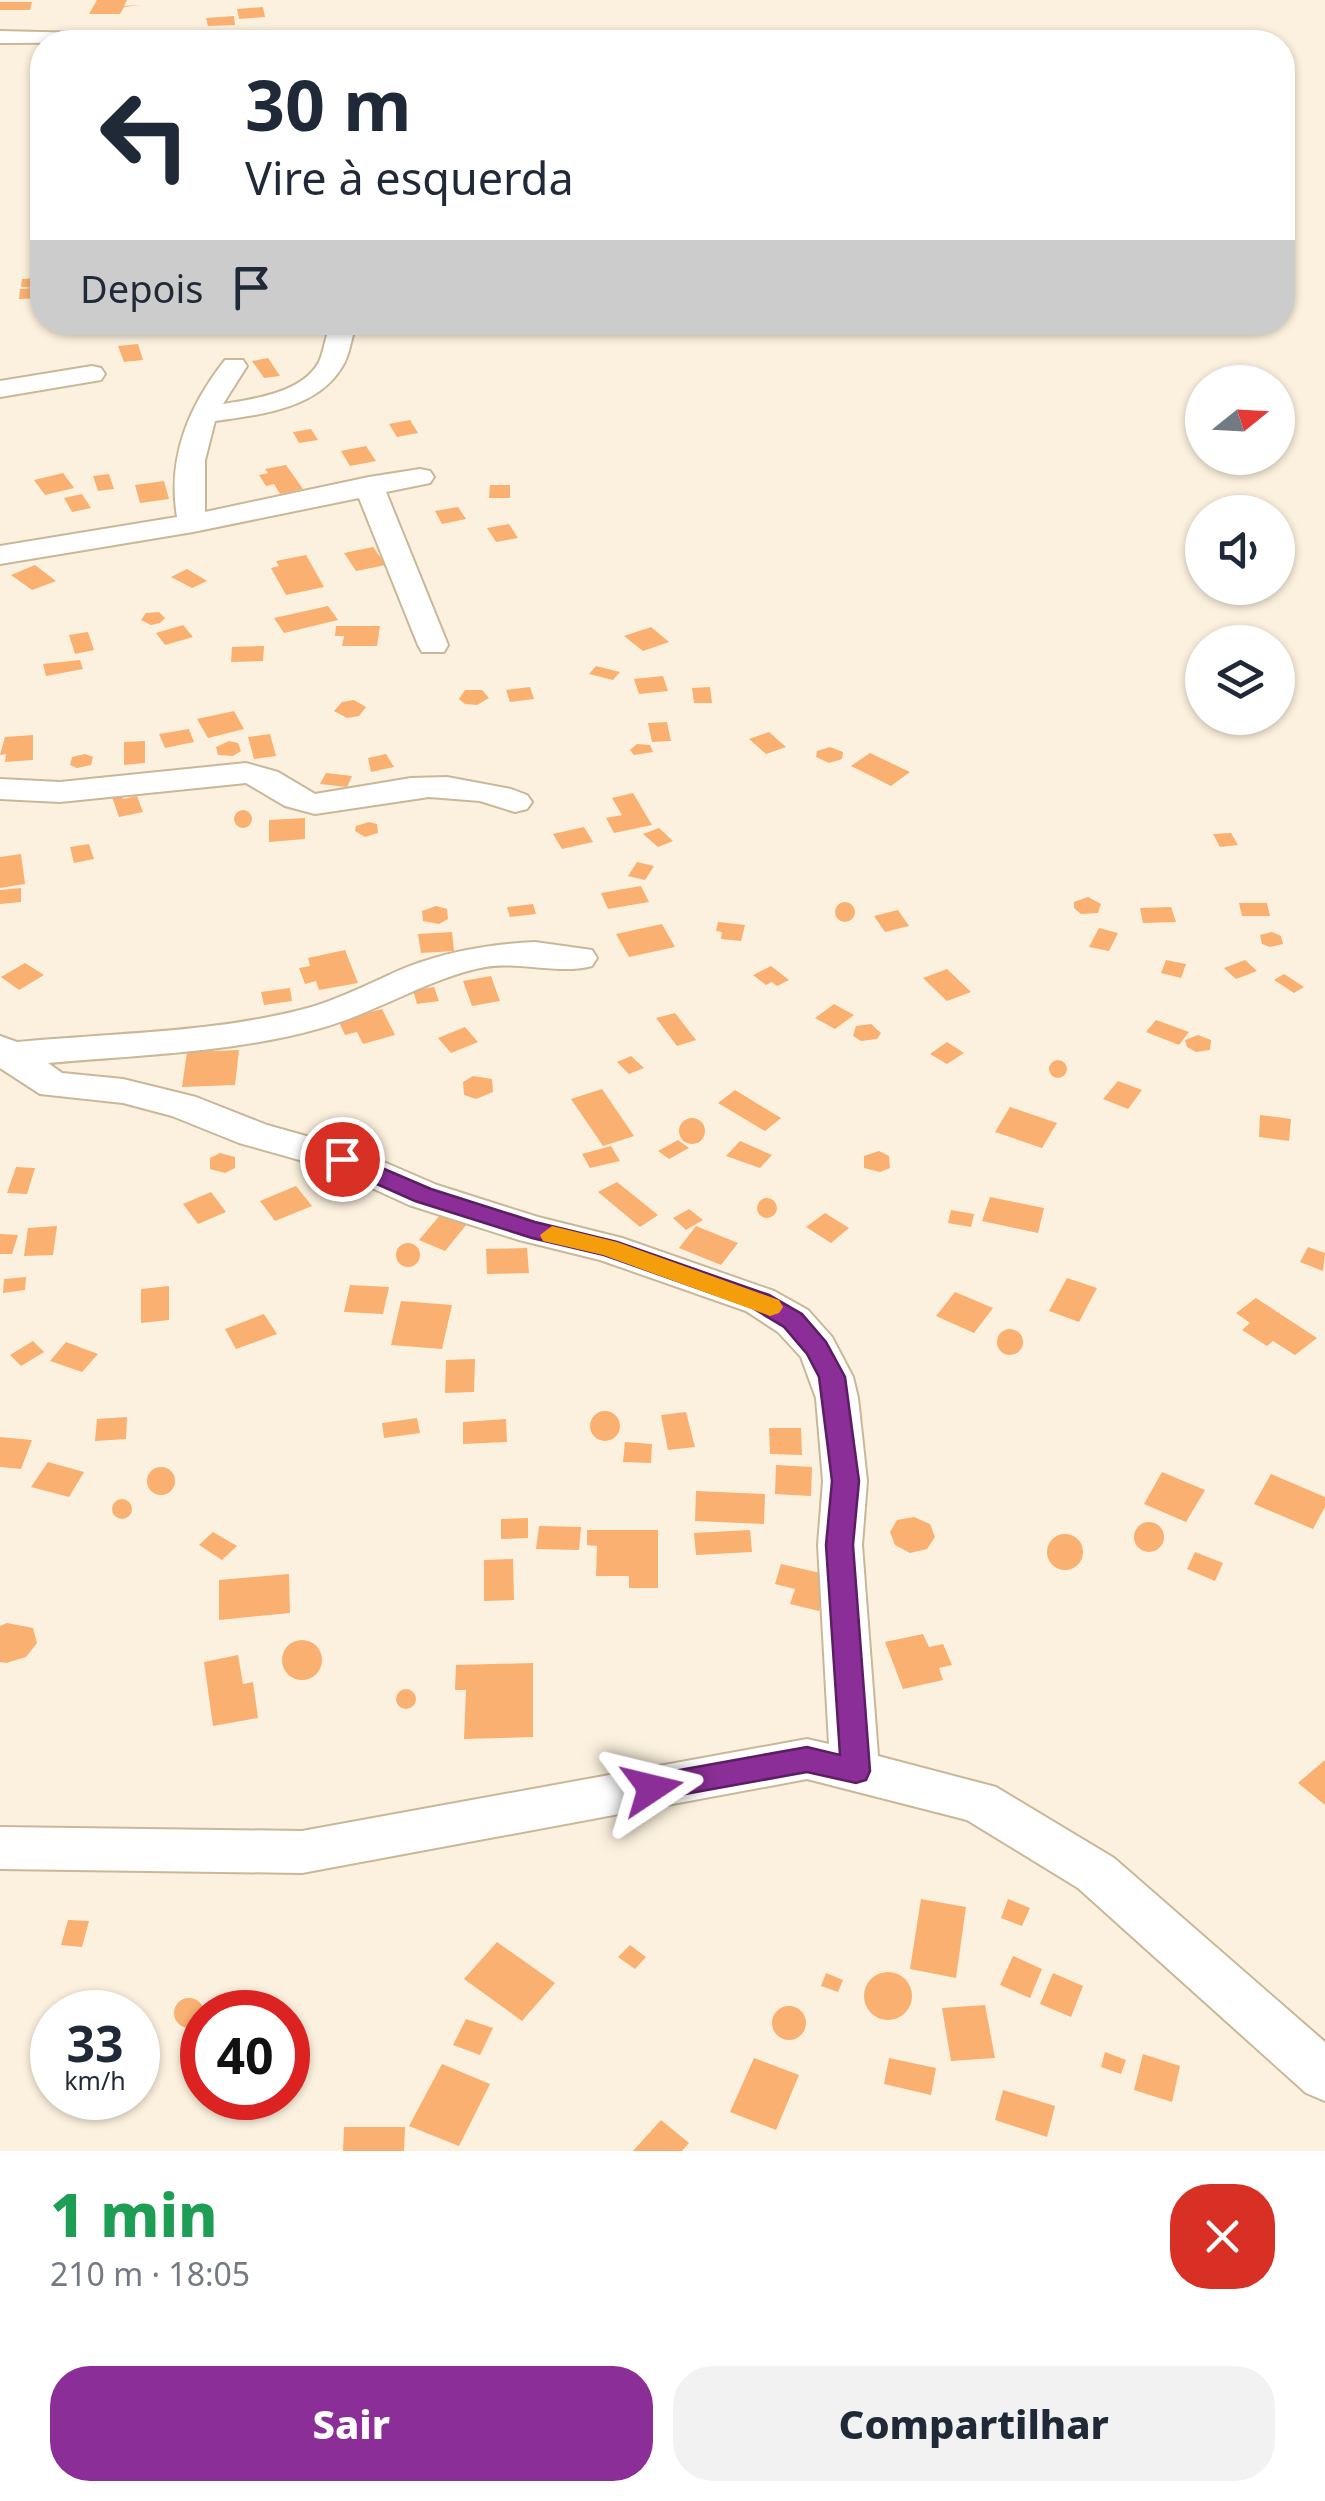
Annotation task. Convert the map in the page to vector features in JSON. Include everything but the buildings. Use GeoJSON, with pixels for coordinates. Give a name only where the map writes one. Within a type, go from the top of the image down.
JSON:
{"type":"FeatureCollection","features":[{"type":"Feature","properties":{"kind":"street"},"geometry":{"type":"LineString","coordinates":[[0,36],[30,37]]}},
{"type":"Feature","properties":{"kind":"street"},"geometry":{"type":"LineString","coordinates":[[202,415],[257,406],[309,387],[330,366],[340,335]]}},
{"type":"Feature","properties":{"kind":"street"},"geometry":{"type":"LineString","coordinates":[[193,523],[191,471],[202,415],[212,394],[234,366]]}},
{"type":"Feature","properties":{"kind":"street"},"geometry":{"type":"LineString","coordinates":[[0,388],[92,374]]}},
{"type":"Feature","properties":{"kind":"street"},"geometry":{"type":"LineString","coordinates":[[0,556],[193,523],[420,477]]}},
{"type":"Feature","properties":{"kind":"street"},"geometry":{"type":"LineString","coordinates":[[369,486],[433,645]]}},
{"type":"Feature","properties":{"kind":"street"},"geometry":{"type":"LineString","coordinates":[[0,789],[60,792],[246,773],[276,782],[304,803],[336,804],[400,790],[434,788],[492,792],[515,802]]}},
{"type":"Feature","properties":{"kind":"street"},"geometry":{"type":"LineString","coordinates":[[2,1053],[217,1036],[312,1019],[379,996],[420,975],[483,956],[535,953],[578,958]]}},
{"type":"Feature","properties":{"kind":"street"},"geometry":{"type":"LineString","coordinates":[[2,1053],[53,1085],[123,1091],[184,1106],[253,1134],[342,1159],[423,1195],[532,1230],[608,1248],[760,1301],[793,1320],[817,1348],[832,1377],[837,1398],[846,1481],[840,1545],[856,1771]]}},
{"type":"Feature","properties":{"kind":"street"},"geometry":{"type":"LineString","coordinates":[[0,1848],[302,1852],[807,1759],[979,1802],[1096,1873],[1325,2076]]}},
{"type":"Feature","properties":{"kind":"slow traffic"},"geometry":{"type":"LineString","coordinates":[[552,1235],[608,1248],[770,1307]]}},
{"type":"Feature","properties":{"kind":"route"},"geometry":{"type":"LineString","coordinates":[[342,1159],[423,1195],[532,1230],[608,1248],[760,1301],[793,1320],[817,1348],[832,1377],[846,1481],[840,1545],[856,1771],[807,1759],[652,1788]]}}]}
